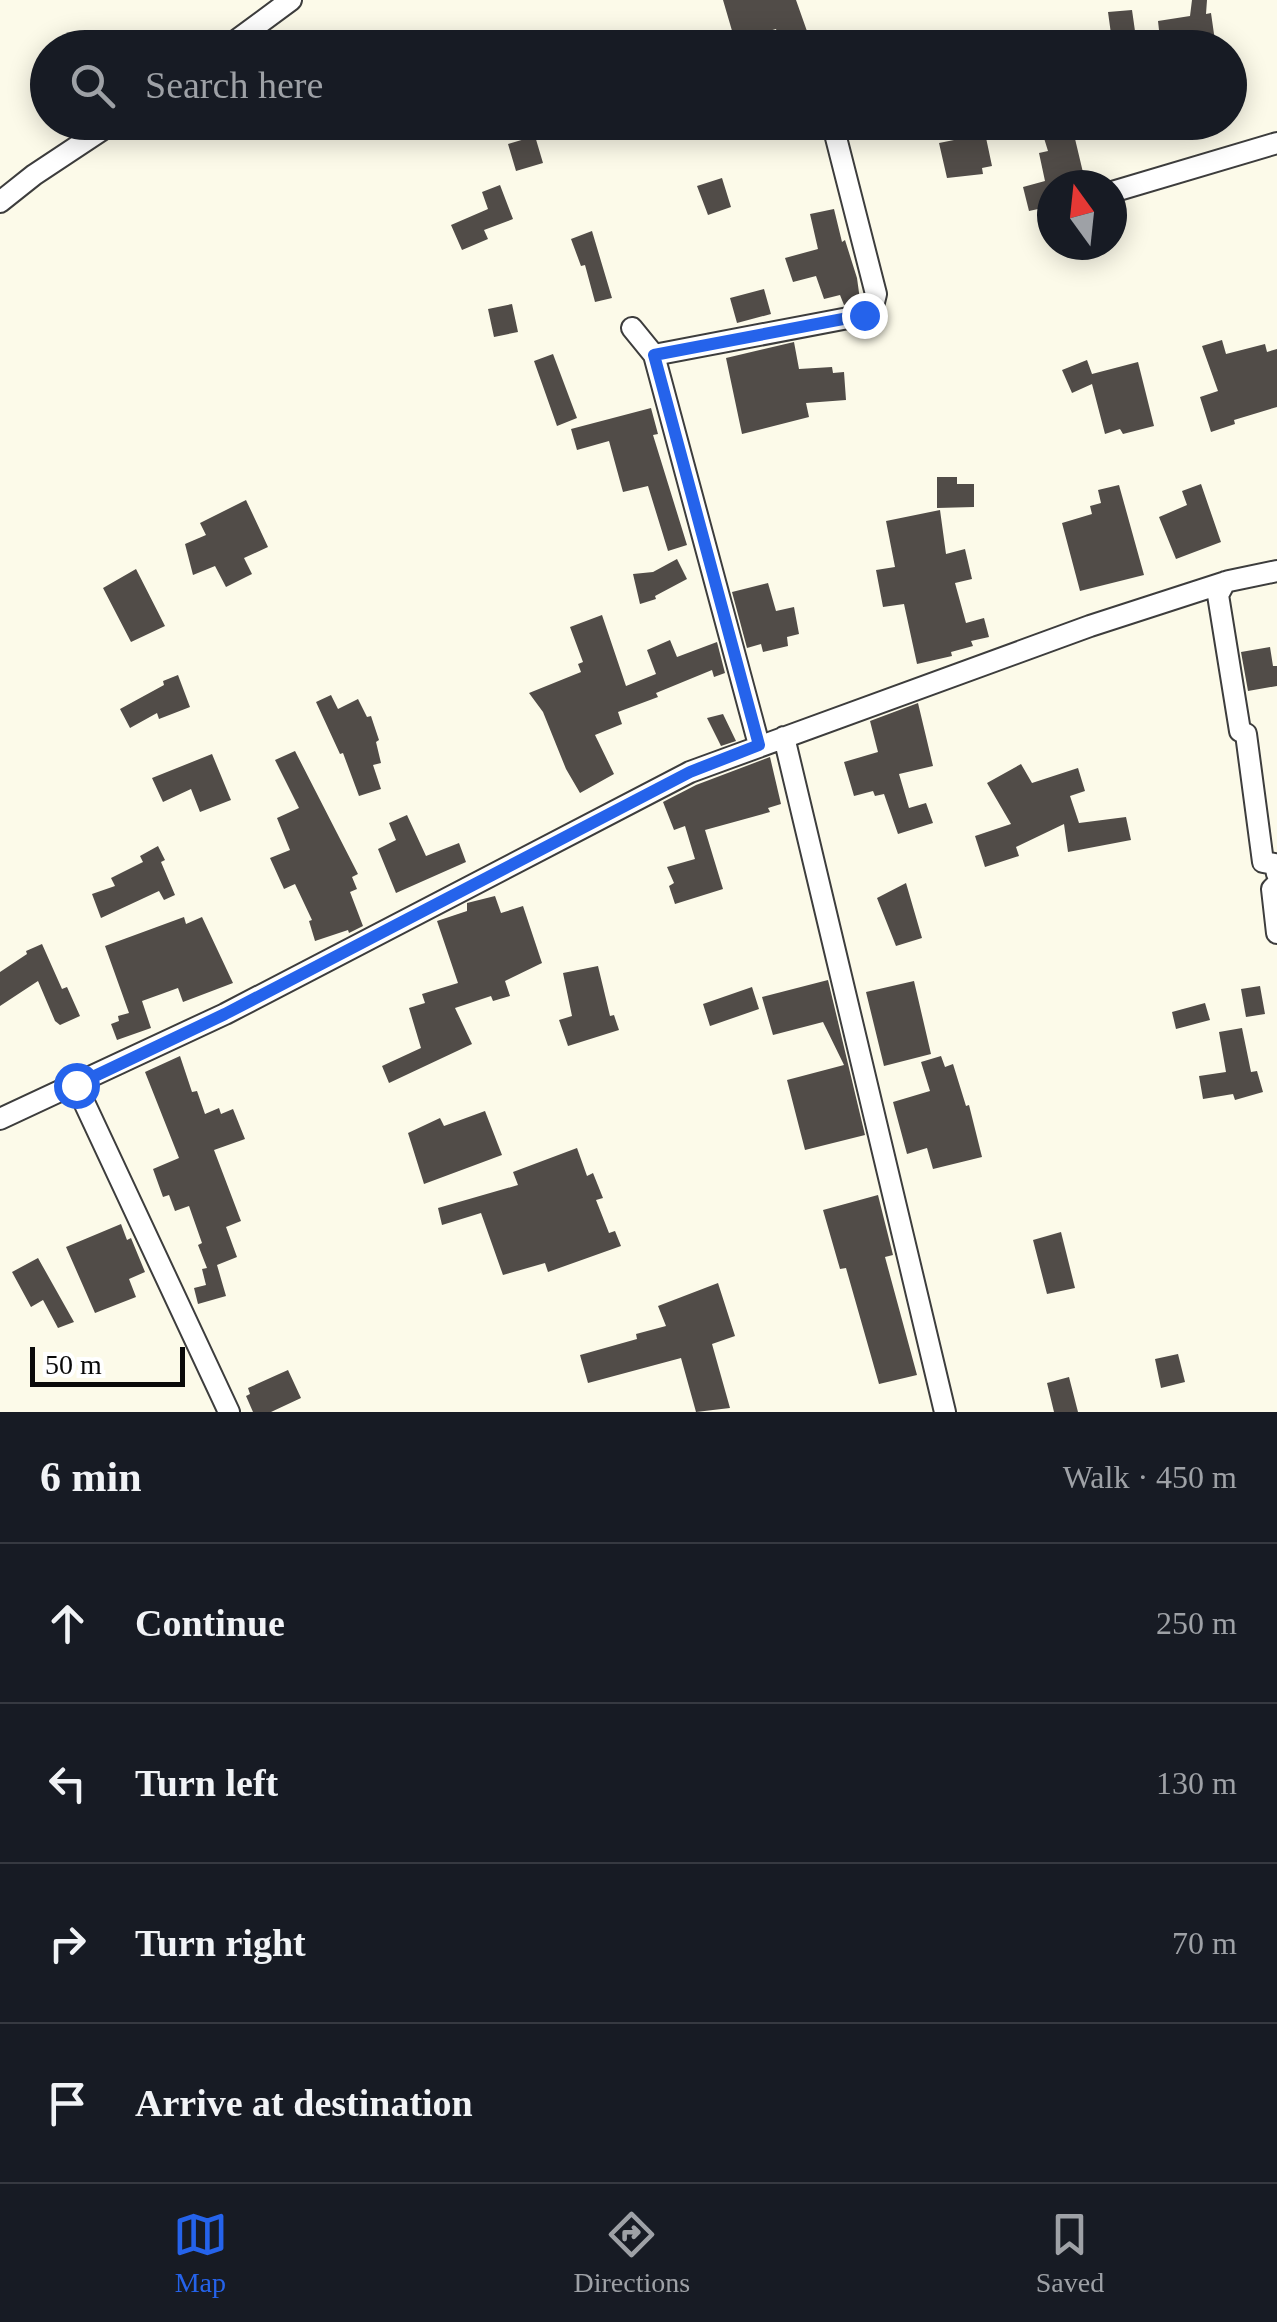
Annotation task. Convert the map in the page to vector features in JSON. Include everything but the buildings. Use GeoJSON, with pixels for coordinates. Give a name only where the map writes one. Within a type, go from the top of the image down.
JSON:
{"type":"FeatureCollection","features":[{"type":"Feature","properties":{"kind":"street"},"geometry":{"type":"LineString","coordinates":[[250,30],[291,0]]}},
{"type":"Feature","properties":{"kind":"street"},"geometry":{"type":"LineString","coordinates":[[0,202],[87,140]]}},
{"type":"Feature","properties":{"kind":"street"},"geometry":{"type":"LineString","coordinates":[[654,355],[864,315],[874,306],[876,294],[837,140]]}},
{"type":"Feature","properties":{"kind":"street"},"geometry":{"type":"LineString","coordinates":[[1127,188],[1277,143]]}},
{"type":"Feature","properties":{"kind":"street"},"geometry":{"type":"LineString","coordinates":[[632,328],[654,355],[759,745]]}},
{"type":"Feature","properties":{"kind":"street"},"geometry":{"type":"LineString","coordinates":[[0,1120],[225,1014],[690,772],[1090,626],[1225,582],[1277,571]]}},
{"type":"Feature","properties":{"kind":"street"},"geometry":{"type":"LineString","coordinates":[[1225,582],[1218,596],[1240,732],[1246,734],[1263,862],[1276,864],[1277,874]]}},
{"type":"Feature","properties":{"kind":"street"},"geometry":{"type":"LineString","coordinates":[[784,737],[944,1412]]}},
{"type":"Feature","properties":{"kind":"street"},"geometry":{"type":"LineString","coordinates":[[1277,884],[1272,889],[1277,933]]}},
{"type":"Feature","properties":{"kind":"street"},"geometry":{"type":"LineString","coordinates":[[76,1085],[229,1412]]}},
{"type":"Feature","properties":{"kind":"route"},"geometry":{"type":"LineString","coordinates":[[76,1085],[225,1014],[595,819],[690,772],[759,745],[654,355],[864,315]]}}]}
